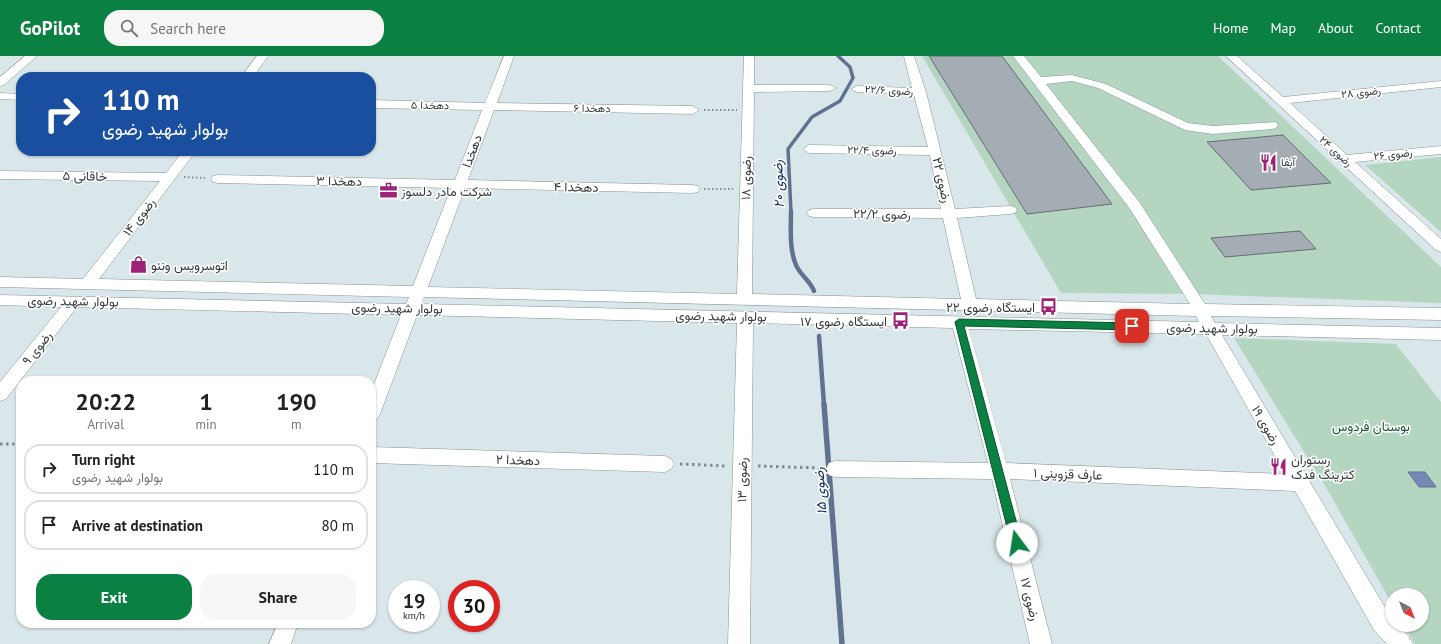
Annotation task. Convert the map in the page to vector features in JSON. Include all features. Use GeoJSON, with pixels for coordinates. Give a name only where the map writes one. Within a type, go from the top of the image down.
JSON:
{"type":"FeatureCollection","features":[{"type":"Feature","properties":{"kind":"street"},"geometry":{"type":"LineString","coordinates":[[0,71],[18,56]]}},
{"type":"Feature","properties":{"kind":"street"},"geometry":{"type":"LineString","coordinates":[[0,83],[32,56]]}},
{"type":"Feature","properties":{"kind":"street"},"geometry":{"type":"LineString","coordinates":[[251,72],[263,56]]}},
{"type":"Feature","properties":{"kind":"street","name":"دهخدا"},"geometry":{"type":"LineString","coordinates":[[413,308],[418,291],[509,56]]}},
{"type":"Feature","properties":{"kind":"street","name":"رضوی ۱۸"},"geometry":{"type":"LineString","coordinates":[[744,308],[749,56]]}},
{"type":"Feature","properties":{"kind":"street","name":"رضوی ۲۲"},"geometry":{"type":"LineString","coordinates":[[909,56],[936,150],[970,305]]}},
{"type":"Feature","properties":{"kind":"street","name":"رضوی ۱۹"},"geometry":{"type":"LineString","coordinates":[[1018,56],[1135,206],[1192,294],[1210,328],[1381,623]]}},
{"type":"Feature","properties":{"kind":"street","name":"رضوی ۲۴"},"geometry":{"type":"LineString","coordinates":[[1231,56],[1441,247]]}},
{"type":"Feature","properties":{"kind":"street"},"geometry":{"type":"LineString","coordinates":[[1038,81],[1072,78],[1102,86],[1185,126],[1213,130],[1272,125]]}},
{"type":"Feature","properties":{"kind":"street","name":"رضوی ۲۸"},"geometry":{"type":"LineString","coordinates":[[1280,101],[1441,84]]}},
{"type":"Feature","properties":{"kind":"street"},"geometry":{"type":"LineString","coordinates":[[748,89],[830,88]]}},
{"type":"Feature","properties":{"kind":"street","name":"رضوی ۲۲/۶"},"geometry":{"type":"LineString","coordinates":[[857,89],[920,92]]}},
{"type":"Feature","properties":{"kind":"street"},"geometry":{"type":"LineString","coordinates":[[0,96],[16,97]]}},
{"type":"Feature","properties":{"kind":"street","name":"دهخدا ۵"},"geometry":{"type":"LineString","coordinates":[[376,104],[490,106]]}},
{"type":"Feature","properties":{"kind":"street","name":"دهخدا ۶"},"geometry":{"type":"LineString","coordinates":[[490,106],[694,110]]}},
{"type":"Feature","properties":{"kind":"street","name":"رضوی ۲۲/۴"},"geometry":{"type":"LineString","coordinates":[[809,149],[936,150]]}},
{"type":"Feature","properties":{"kind":"street","name":"رضوی ۲۶"},"geometry":{"type":"LineString","coordinates":[[1345,159],[1441,150]]}},
{"type":"Feature","properties":{"kind":"street","name":"رضوی ۱۴"},"geometry":{"type":"LineString","coordinates":[[87,284],[186,156]]}},
{"type":"Feature","properties":{"kind":"street","name":"خاقانی ۵"},"geometry":{"type":"LineString","coordinates":[[0,175],[170,177]]}},
{"type":"Feature","properties":{"kind":"street","name":"دهخدا ۳"},"geometry":{"type":"LineString","coordinates":[[218,178],[460,184]]}},
{"type":"Feature","properties":{"kind":"street","name":"دهخدا ۴"},"geometry":{"type":"LineString","coordinates":[[460,184],[693,190]]}},
{"type":"Feature","properties":{"kind":"street","name":"رضوی ۲۲/۲"},"geometry":{"type":"LineString","coordinates":[[814,213],[950,214],[1010,210]]}},
{"type":"Feature","properties":{"kind":"street","name":"بولوار شهید رضوی"},"geometry":{"type":"LineString","coordinates":[[0,282],[418,291],[744,308],[959,322],[1441,334]]}},
{"type":"Feature","properties":{"kind":"street","name":"بولوار شهید رضوی"},"geometry":{"type":"LineString","coordinates":[[0,300],[413,308],[744,308],[970,305],[1441,314]]}},
{"type":"Feature","properties":{"kind":"street","name":"رضوی ۹"},"geometry":{"type":"LineString","coordinates":[[0,394],[74,301]]}},
{"type":"Feature","properties":{"kind":"street"},"geometry":{"type":"LineString","coordinates":[[376,401],[413,308]]}},
{"type":"Feature","properties":{"kind":"street","name":"رضوی ۱۳"},"geometry":{"type":"LineString","coordinates":[[739,644],[744,308]]}},
{"type":"Feature","properties":{"kind":"street","name":"رضوی ۱۷"},"geometry":{"type":"LineString","coordinates":[[959,322],[999,471],[1041,644]]}},
{"type":"Feature","properties":{"kind":"street","name":"دهخدا ۲"},"geometry":{"type":"LineString","coordinates":[[376,455],[665,464]]}},
{"type":"Feature","properties":{"kind":"street","name":"عارف قزوینی ۱"},"geometry":{"type":"LineString","coordinates":[[835,469],[999,471],[1300,483]]}},
{"type":"Feature","properties":{"kind":"street"},"geometry":{"type":"LineString","coordinates":[[1381,623],[1386,644]]}},
{"type":"Feature","properties":{"kind":"street"},"geometry":{"type":"LineString","coordinates":[[1381,623],[1402,644]]}},
{"type":"Feature","properties":{"kind":"street"},"geometry":{"type":"LineString","coordinates":[[280,644],[286,628]]}},
{"type":"Feature","properties":{"kind":"path"},"geometry":{"type":"LineString","coordinates":[[694,110],[748,110]]}},
{"type":"Feature","properties":{"kind":"path"},"geometry":{"type":"LineString","coordinates":[[170,177],[218,178]]}},
{"type":"Feature","properties":{"kind":"path"},"geometry":{"type":"LineString","coordinates":[[693,190],[746,189]]}},
{"type":"Feature","properties":{"kind":"path"},"geometry":{"type":"LineString","coordinates":[[0,444],[16,444]]}},
{"type":"Feature","properties":{"kind":"green space"},"geometry":{"type":"Polygon","coordinates":[[[922,56],[1218,56],[1441,267],[1441,303],[1192,294],[1061,293],[922,56]]]}},
{"type":"Feature","properties":{"kind":"green space"},"geometry":{"type":"Polygon","coordinates":[[[1441,157],[1441,232],[1365,165],[1441,157]]]}},
{"type":"Feature","properties":{"kind":"green space","name":"بوستان فردوس"},"geometry":{"type":"Polygon","coordinates":[[[1234,338],[1396,344],[1441,402],[1441,644],[1415,644],[1408,632],[1429,632],[1429,588],[1385,588],[1385,592],[1327,489],[1234,338]]]}},
{"type":"Feature","properties":{"kind":"water"},"geometry":{"type":"Polygon","coordinates":[[[1408,472],[1425,472],[1436,487],[1419,487],[1408,472]]]}},
{"type":"Feature","properties":{"kind":"building"},"geometry":{"type":"Polygon","coordinates":[[[929,56],[1002,56],[1112,204],[1027,214],[929,56]]]}},
{"type":"Feature","properties":{"kind":"building","name":"آبفا"},"geometry":{"type":"Polygon","coordinates":[[[1283,135],[1331,183],[1251,190],[1207,142],[1283,135]]]}},
{"type":"Feature","properties":{"kind":"building"},"geometry":{"type":"Polygon","coordinates":[[[1300,231],[1316,249],[1225,257],[1211,238],[1300,231]]]}},
{"type":"Feature","properties":{"kind":"waterway","name":"رضوی ۲۰"},"geometry":{"type":"LineString","coordinates":[[791,212],[788,149],[812,117],[840,101],[853,78],[850,67],[838,56]]}},
{"type":"Feature","properties":{"kind":"waterway","name":"رضوی ۲۰"},"geometry":{"type":"LineString","coordinates":[[791,212],[791,238],[794,259],[798,269],[814,291]]}},
{"type":"Feature","properties":{"kind":"waterway","name":"رضوی ۱۵"},"geometry":{"type":"LineString","coordinates":[[819,336],[824,405]]}},
{"type":"Feature","properties":{"kind":"waterway","name":"رضوی ۱۵"},"geometry":{"type":"LineString","coordinates":[[824,404],[842,644]]}},
{"type":"Feature","properties":{"kind":"place","name":"آبفا"},"geometry":{"type":"Point","coordinates":[1268,162]}},
{"type":"Feature","properties":{"kind":"place","name":"شرکت مادر دلسوز"},"geometry":{"type":"Point","coordinates":[388,191]}},
{"type":"Feature","properties":{"kind":"place","name":"اتوسرویس وننو"},"geometry":{"type":"Point","coordinates":[138,265]}},
{"type":"Feature","properties":{"kind":"place","name":"ایستگاه رضوی ۲۲"},"geometry":{"type":"Point","coordinates":[1048,307]}},
{"type":"Feature","properties":{"kind":"place","name":"ایستگاه رضوی ۱۷"},"geometry":{"type":"Point","coordinates":[900,321]}},
{"type":"Feature","properties":{"kind":"place","name":"رستوران کترینگ فدک"},"geometry":{"type":"Point","coordinates":[1278,466]}},
{"type":"Feature","properties":{"kind":"route"},"geometry":{"type":"LineString","coordinates":[[1017,543],[959,322],[1132,326]]}}]}
